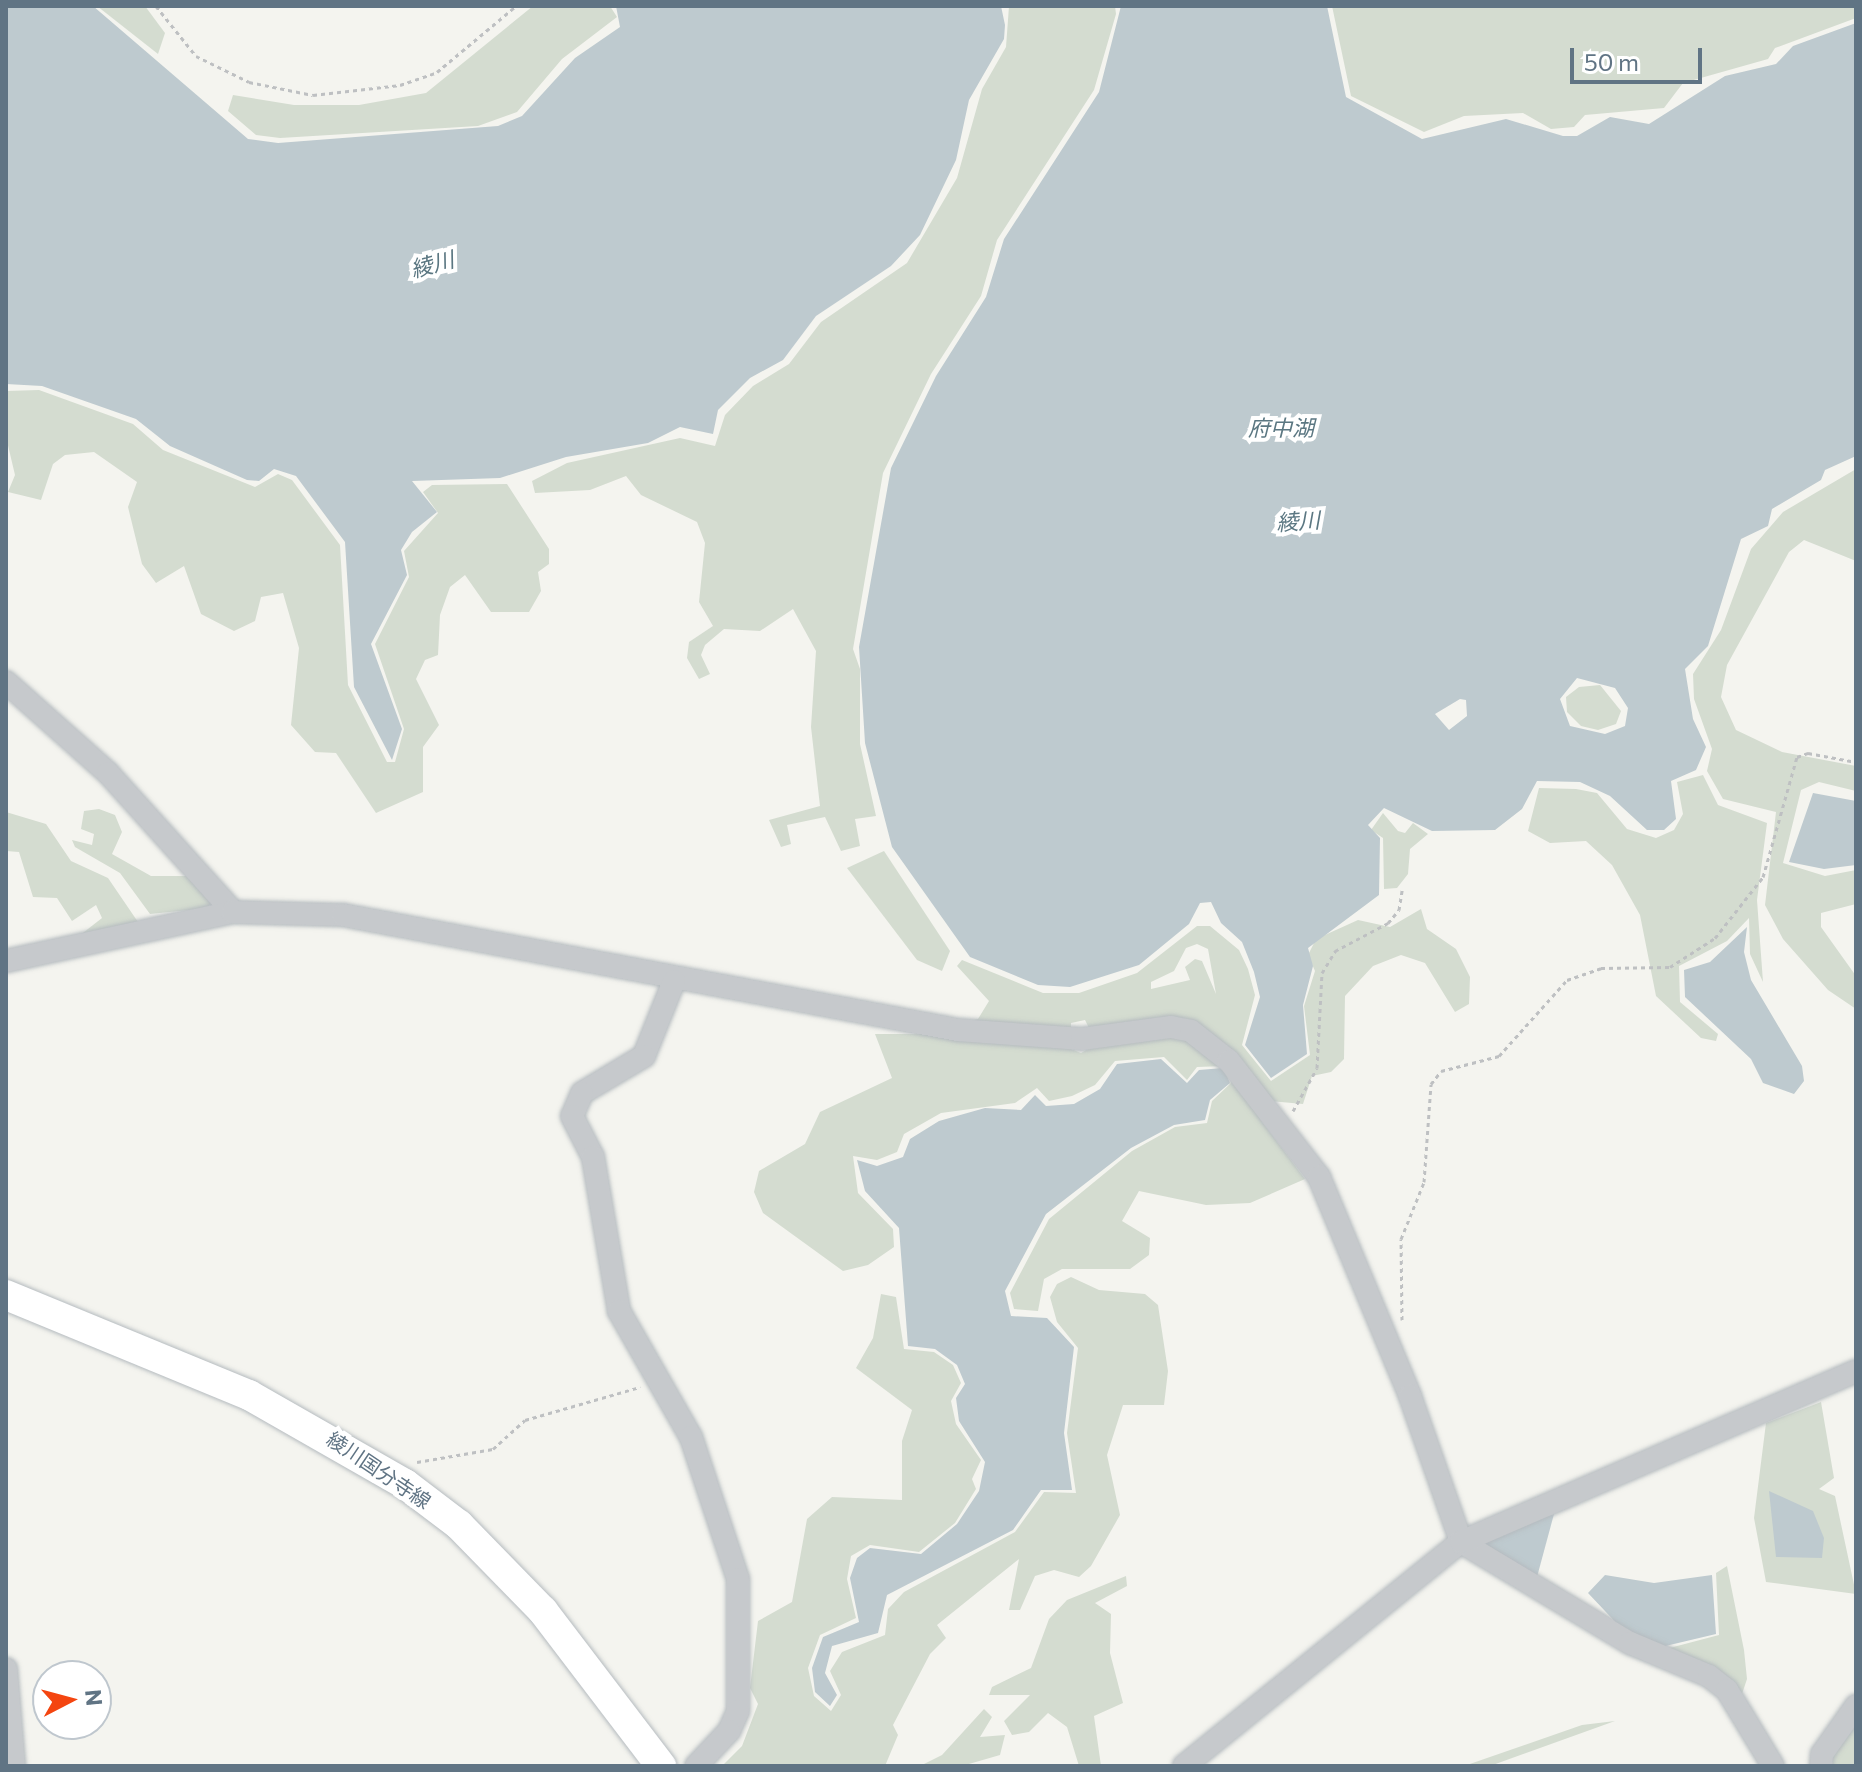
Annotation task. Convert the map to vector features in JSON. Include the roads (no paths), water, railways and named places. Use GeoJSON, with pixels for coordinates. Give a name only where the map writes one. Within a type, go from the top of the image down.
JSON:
{"type":"FeatureCollection","features":[{"type":"Feature","properties":{"kind":"main road","name":"綾川国分寺線"},"geometry":{"type":"LineString","coordinates":[[6,1295],[249,1395],[393,1476],[459,1525],[543,1611],[661,1766]]}},
{"type":"Feature","properties":{"kind":"street"},"geometry":{"type":"LineString","coordinates":[[6,682],[108,773],[233,912]]}},
{"type":"Feature","properties":{"kind":"street"},"geometry":{"type":"LineString","coordinates":[[6,961],[233,912],[343,915],[674,981],[1029,1037],[1191,1031],[1229,1061],[1319,1177],[1410,1396],[1461,1542],[1630,1643],[1709,1676],[1727,1690],[1773,1766]]}},
{"type":"Feature","properties":{"kind":"street"},"geometry":{"type":"LineString","coordinates":[[674,981],[644,1056],[582,1093],[572,1116],[593,1157],[619,1311],[691,1437],[742,1600],[738,1711],[729,1731],[696,1766]]}},
{"type":"Feature","properties":{"kind":"street"},"geometry":{"type":"LineString","coordinates":[[1184,1766],[1461,1542],[1856,1371]]}},
{"type":"Feature","properties":{"kind":"street"},"geometry":{"type":"LineString","coordinates":[[6,1669],[14,1766]]}},
{"type":"Feature","properties":{"kind":"street"},"geometry":{"type":"LineString","coordinates":[[1821,1766],[1822,1754],[1856,1706]]}},
{"type":"Feature","properties":{"kind":"water","name":"綾川"},"geometry":{"type":"Polygon","coordinates":[[[6,6],[93,6],[248,139],[278,143],[498,126],[522,116],[575,58],[620,27],[616,6],[1001,6],[1005,25],[1004,39],[969,100],[956,160],[920,235],[891,266],[816,316],[783,360],[750,378],[718,410],[713,434],[680,427],[648,443],[566,457],[500,478],[412,481],[437,512],[412,532],[401,550],[407,575],[371,644],[402,729],[392,760],[354,687],[345,542],[296,476],[274,469],[259,481],[247,480],[170,446],[136,419],[42,386],[6,384],[6,6]]]}},
{"type":"Feature","properties":{"kind":"water","name":"府中湖"},"geometry":{"type":"Polygon","coordinates":[[[1121,6],[1327,6],[1346,97],[1422,139],[1506,119],[1563,136],[1577,136],[1610,117],[1649,124],[1725,76],[1776,64],[1793,46],[1856,23],[1856,456],[1825,470],[1821,480],[1772,509],[1768,526],[1741,539],[1708,646],[1685,669],[1693,719],[1706,747],[1696,770],[1671,781],[1676,819],[1664,830],[1647,830],[1610,796],[1580,782],[1537,781],[1522,809],[1495,830],[1432,831],[1384,808],[1368,825],[1380,838],[1379,895],[1308,948],[1313,966],[1303,1005],[1307,1054],[1271,1078],[1245,1045],[1260,997],[1254,972],[1242,942],[1221,923],[1211,902],[1200,903],[1189,924],[1139,965],[1070,987],[1038,985],[970,957],[892,847],[865,743],[859,647],[891,468],[936,376],[986,297],[1004,239],[1099,92],[1121,6]],[[1577,678],[1560,699],[1570,726],[1605,734],[1625,726],[1628,708],[1615,688],[1577,678]],[[1460,699],[1435,714],[1449,730],[1467,716],[1466,700],[1460,699]]]}},
{"type":"Feature","properties":{"kind":"water"},"geometry":{"type":"Polygon","coordinates":[[[1813,793],[1856,801],[1856,865],[1824,869],[1789,862],[1813,793]]]}},
{"type":"Feature","properties":{"kind":"water"},"geometry":{"type":"Polygon","coordinates":[[[1747,927],[1744,952],[1751,980],[1802,1066],[1804,1081],[1794,1094],[1763,1083],[1751,1059],[1685,997],[1684,970],[1710,962],[1747,927]]]}},
{"type":"Feature","properties":{"kind":"water"},"geometry":{"type":"Polygon","coordinates":[[[1161,1059],[1187,1083],[1199,1070],[1223,1068],[1230,1083],[1210,1100],[1205,1120],[1174,1125],[1131,1148],[1046,1214],[1005,1291],[1011,1316],[1047,1318],[1074,1347],[1064,1433],[1072,1490],[1041,1490],[1013,1530],[887,1595],[878,1633],[832,1646],[825,1673],[837,1695],[830,1706],[815,1692],[812,1668],[823,1637],[859,1622],[850,1578],[857,1558],[870,1548],[921,1554],[957,1524],[979,1491],[985,1462],[959,1421],[956,1398],[965,1384],[957,1365],[935,1349],[908,1346],[899,1228],[865,1191],[857,1160],[877,1166],[903,1157],[910,1139],[939,1121],[985,1108],[1021,1110],[1035,1095],[1046,1106],[1074,1104],[1100,1089],[1117,1064],[1161,1059]]]}},
{"type":"Feature","properties":{"kind":"water"},"geometry":{"type":"Polygon","coordinates":[[[1769,1491],[1813,1511],[1824,1538],[1822,1558],[1776,1557],[1769,1491]]]}},
{"type":"Feature","properties":{"kind":"water"},"geometry":{"type":"Polygon","coordinates":[[[1554,1514],[1537,1577],[1484,1547],[1488,1536],[1554,1514]]]}},
{"type":"Feature","properties":{"kind":"water"},"geometry":{"type":"Polygon","coordinates":[[[1605,1575],[1654,1583],[1712,1575],[1716,1634],[1657,1648],[1621,1628],[1588,1593],[1605,1575]]]}}]}
